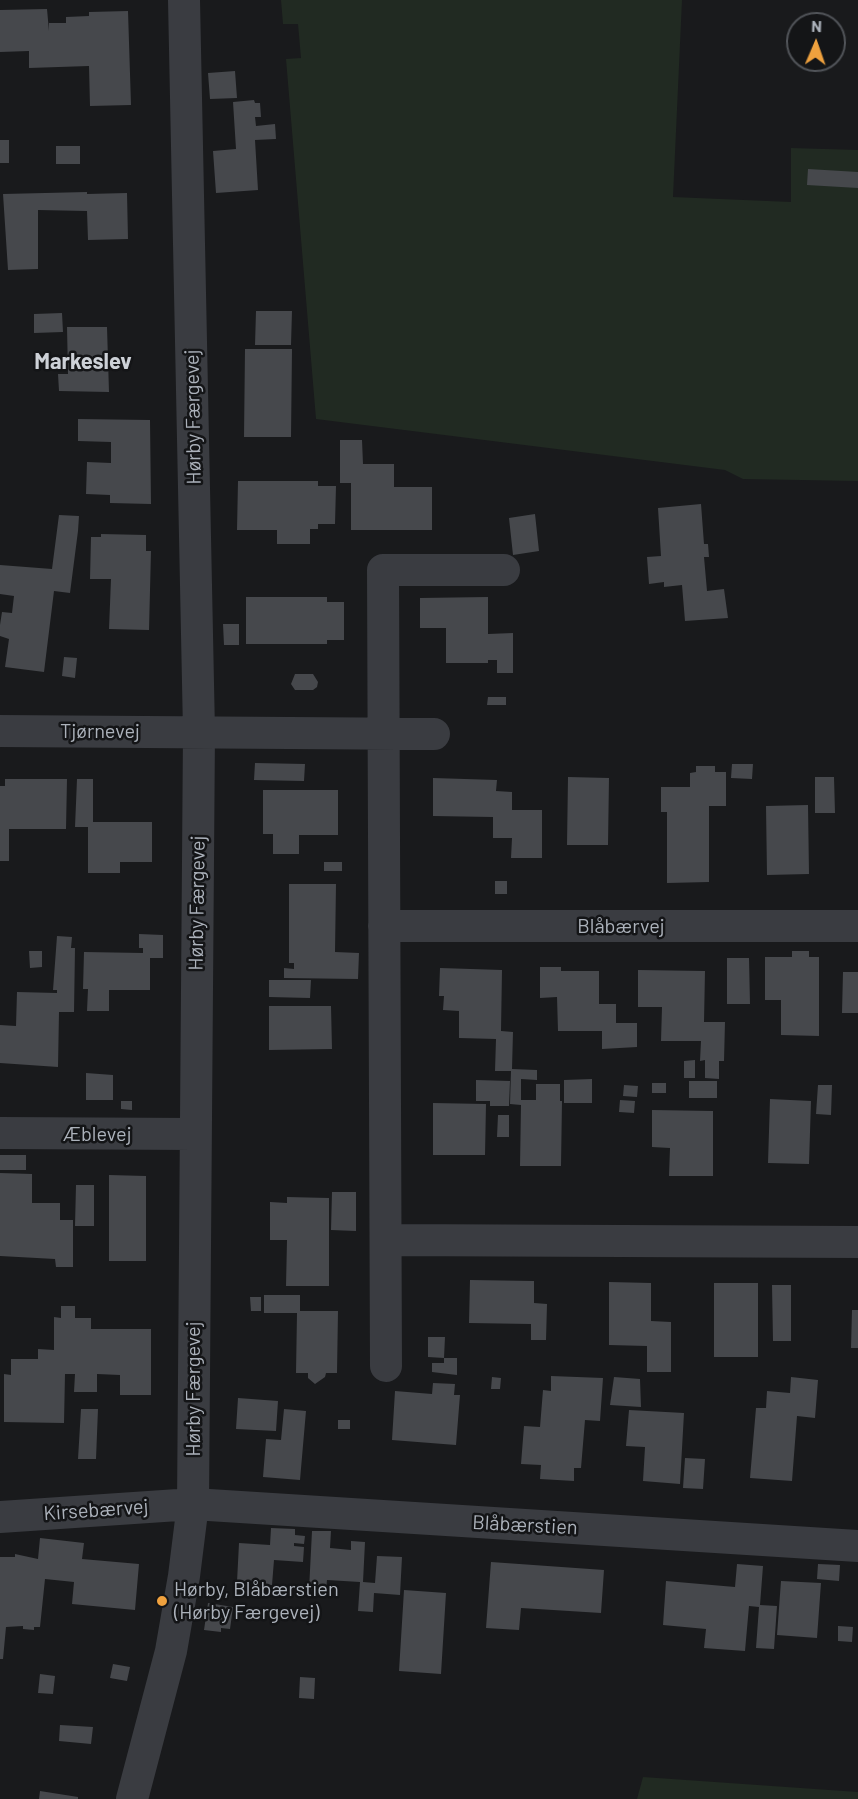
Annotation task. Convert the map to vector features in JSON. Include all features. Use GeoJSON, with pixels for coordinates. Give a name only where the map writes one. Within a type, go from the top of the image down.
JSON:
{"type":"FeatureCollection","features":[{"type":"Feature","properties":{"kind":"street","name":"Hørby Færgevej"},"geometry":{"type":"LineString","coordinates":[[132,1799],[171,1651],[193,1504],[194,1134],[199,731],[184,0]]}},
{"type":"Feature","properties":{"kind":"street"},"geometry":{"type":"LineString","coordinates":[[386,1366],[383,570],[504,570]]}},
{"type":"Feature","properties":{"kind":"street","name":"Tjørnevej"},"geometry":{"type":"LineString","coordinates":[[0,730],[199,731]]}},
{"type":"Feature","properties":{"kind":"street"},"geometry":{"type":"LineString","coordinates":[[199,731],[434,734]]}},
{"type":"Feature","properties":{"kind":"street","name":"Blåbærvej"},"geometry":{"type":"LineString","coordinates":[[384,926],[858,926]]}},
{"type":"Feature","properties":{"kind":"street","name":"Æblevej"},"geometry":{"type":"LineString","coordinates":[[0,1133],[194,1134]]}},
{"type":"Feature","properties":{"kind":"street"},"geometry":{"type":"LineString","coordinates":[[386,1240],[858,1242]]}},
{"type":"Feature","properties":{"kind":"street","name":"Kirsebærvej"},"geometry":{"type":"LineString","coordinates":[[0,1517],[193,1504]]}},
{"type":"Feature","properties":{"kind":"street","name":"Blåbærstien"},"geometry":{"type":"LineString","coordinates":[[193,1504],[858,1546]]}},
{"type":"Feature","properties":{"kind":"shaded area"},"geometry":{"type":"Polygon","coordinates":[[[281,0],[682,0],[673,197],[791,202],[791,148],[858,150],[858,481],[743,479],[725,470],[316,419],[286,59],[301,58],[298,24],[283,24],[281,0]]]}},
{"type":"Feature","properties":{"kind":"shaded area"},"geometry":{"type":"Polygon","coordinates":[[[643,1777],[858,1792],[858,1799],[637,1799],[643,1777]]]}},
{"type":"Feature","properties":{"kind":"building"},"geometry":{"type":"Polygon","coordinates":[[[47,9],[49,31],[49,23],[66,23],[66,17],[89,16],[89,12],[128,11],[131,105],[90,106],[89,66],[29,68],[29,51],[0,52],[0,10],[47,9]]]}},
{"type":"Feature","properties":{"kind":"building"},"geometry":{"type":"Polygon","coordinates":[[[235,71],[237,98],[210,99],[208,73],[235,71]]]}},
{"type":"Feature","properties":{"kind":"building"},"geometry":{"type":"Polygon","coordinates":[[[254,100],[255,103],[260,103],[261,117],[255,117],[256,126],[275,124],[276,139],[255,140],[258,190],[216,193],[213,151],[236,149],[233,102],[254,100]]]}},
{"type":"Feature","properties":{"kind":"building"},"geometry":{"type":"Polygon","coordinates":[[[0,140],[9,140],[9,163],[0,163],[0,140]]]}},
{"type":"Feature","properties":{"kind":"building"},"geometry":{"type":"Polygon","coordinates":[[[56,146],[80,146],[80,164],[56,164],[56,146]]]}},
{"type":"Feature","properties":{"kind":"building"},"geometry":{"type":"Polygon","coordinates":[[[808,169],[858,172],[858,188],[807,185],[808,169]]]}},
{"type":"Feature","properties":{"kind":"building"},"geometry":{"type":"Polygon","coordinates":[[[87,192],[87,194],[127,193],[128,239],[88,240],[87,211],[38,210],[38,269],[8,270],[3,194],[87,192]]]}},
{"type":"Feature","properties":{"kind":"building"},"geometry":{"type":"Polygon","coordinates":[[[256,311],[292,311],[291,345],[255,345],[256,311]]]}},
{"type":"Feature","properties":{"kind":"building"},"geometry":{"type":"Polygon","coordinates":[[[62,313],[63,332],[34,333],[34,314],[62,313]]]}},
{"type":"Feature","properties":{"kind":"building"},"geometry":{"type":"Polygon","coordinates":[[[67,327],[107,327],[109,392],[59,391],[58,374],[68,374],[67,327]]]}},
{"type":"Feature","properties":{"kind":"building"},"geometry":{"type":"Polygon","coordinates":[[[245,349],[292,349],[291,437],[244,437],[245,349]]]}},
{"type":"Feature","properties":{"kind":"building"},"geometry":{"type":"Polygon","coordinates":[[[78,419],[150,420],[151,504],[110,503],[110,495],[86,494],[87,462],[111,463],[111,442],[78,441],[78,419]]]}},
{"type":"Feature","properties":{"kind":"building"},"geometry":{"type":"Polygon","coordinates":[[[340,440],[362,440],[363,464],[394,464],[394,487],[432,487],[432,530],[351,530],[351,483],[340,483],[340,440]]]}},
{"type":"Feature","properties":{"kind":"building"},"geometry":{"type":"Polygon","coordinates":[[[238,481],[318,481],[318,486],[336,486],[335,524],[318,524],[318,529],[310,529],[310,544],[277,544],[277,530],[237,530],[238,481]]]}},
{"type":"Feature","properties":{"kind":"building"},"geometry":{"type":"Polygon","coordinates":[[[701,504],[704,544],[708,544],[709,557],[704,557],[707,591],[724,589],[728,618],[685,621],[682,585],[664,587],[664,582],[649,584],[647,557],[661,556],[658,508],[701,504]]]}},
{"type":"Feature","properties":{"kind":"building"},"geometry":{"type":"Polygon","coordinates":[[[535,514],[539,551],[513,555],[509,518],[535,514]]]}},
{"type":"Feature","properties":{"kind":"building"},"geometry":{"type":"Polygon","coordinates":[[[59,515],[79,516],[78,531],[70,593],[54,591],[44,672],[5,667],[9,639],[0,636],[0,625],[2,612],[12,613],[14,596],[0,594],[0,565],[52,569],[59,515]]]}},
{"type":"Feature","properties":{"kind":"building"},"geometry":{"type":"Polygon","coordinates":[[[101,534],[146,535],[146,551],[151,551],[149,630],[109,629],[111,579],[90,579],[91,537],[101,537],[101,534]]]}},
{"type":"Feature","properties":{"kind":"building"},"geometry":{"type":"Polygon","coordinates":[[[246,597],[327,597],[327,602],[344,602],[344,640],[327,640],[327,644],[246,644],[246,597]]]}},
{"type":"Feature","properties":{"kind":"building"},"geometry":{"type":"Polygon","coordinates":[[[488,597],[488,634],[513,633],[513,673],[497,673],[497,660],[488,660],[488,663],[446,663],[446,628],[420,628],[420,598],[488,597]]]}},
{"type":"Feature","properties":{"kind":"building"},"geometry":{"type":"Polygon","coordinates":[[[223,624],[239,624],[239,645],[224,645],[223,624]]]}},
{"type":"Feature","properties":{"kind":"building"},"geometry":{"type":"Polygon","coordinates":[[[64,657],[77,658],[75,678],[62,676],[64,657]]]}},
{"type":"Feature","properties":{"kind":"building"},"geometry":{"type":"Polygon","coordinates":[[[295,674],[313,674],[318,682],[317,687],[313,690],[295,690],[291,684],[295,674]]]}},
{"type":"Feature","properties":{"kind":"building"},"geometry":{"type":"Polygon","coordinates":[[[488,697],[506,697],[506,705],[487,705],[488,697]]]}},
{"type":"Feature","properties":{"kind":"building"},"geometry":{"type":"Polygon","coordinates":[[[255,763],[305,764],[304,781],[254,780],[255,763]]]}},
{"type":"Feature","properties":{"kind":"building"},"geometry":{"type":"Polygon","coordinates":[[[732,764],[753,764],[752,779],[731,778],[732,764]]]}},
{"type":"Feature","properties":{"kind":"building"},"geometry":{"type":"Polygon","coordinates":[[[696,766],[715,766],[715,772],[726,772],[726,806],[709,806],[709,882],[667,883],[667,812],[661,812],[661,787],[690,787],[690,773],[696,772],[696,766]]]}},
{"type":"Feature","properties":{"kind":"building"},"geometry":{"type":"Polygon","coordinates":[[[568,777],[609,778],[608,845],[567,845],[568,777]]]}},
{"type":"Feature","properties":{"kind":"building"},"geometry":{"type":"Polygon","coordinates":[[[815,777],[834,777],[835,813],[815,813],[815,777]]]}},
{"type":"Feature","properties":{"kind":"building"},"geometry":{"type":"Polygon","coordinates":[[[433,778],[497,780],[496,791],[512,792],[512,810],[542,810],[542,858],[511,858],[512,838],[493,838],[493,817],[433,816],[433,778]]]}},
{"type":"Feature","properties":{"kind":"building"},"geometry":{"type":"Polygon","coordinates":[[[5,779],[67,779],[66,829],[9,829],[9,861],[0,861],[0,786],[5,786],[5,779]]]}},
{"type":"Feature","properties":{"kind":"building"},"geometry":{"type":"Polygon","coordinates":[[[77,779],[93,779],[93,822],[152,822],[152,862],[120,862],[120,873],[88,873],[88,827],[75,827],[77,779]]]}},
{"type":"Feature","properties":{"kind":"building"},"geometry":{"type":"Polygon","coordinates":[[[263,790],[338,790],[338,835],[299,835],[299,854],[273,854],[273,834],[263,834],[263,790]]]}},
{"type":"Feature","properties":{"kind":"building"},"geometry":{"type":"Polygon","coordinates":[[[808,805],[809,874],[767,875],[766,806],[808,805]]]}},
{"type":"Feature","properties":{"kind":"building"},"geometry":{"type":"Polygon","coordinates":[[[324,862],[342,862],[342,871],[324,871],[324,862]]]}},
{"type":"Feature","properties":{"kind":"building"},"geometry":{"type":"Polygon","coordinates":[[[495,881],[507,881],[507,894],[495,894],[495,881]]]}},
{"type":"Feature","properties":{"kind":"building"},"geometry":{"type":"Polygon","coordinates":[[[289,884],[336,884],[335,952],[359,953],[358,979],[284,978],[284,968],[294,969],[294,963],[289,963],[289,884]]]}},
{"type":"Feature","properties":{"kind":"building"},"geometry":{"type":"Polygon","coordinates":[[[139,934],[163,935],[163,958],[150,958],[150,990],[109,990],[109,1011],[87,1011],[88,989],[83,989],[84,952],[143,953],[143,948],[139,948],[139,934]]]}},
{"type":"Feature","properties":{"kind":"building"},"geometry":{"type":"Polygon","coordinates":[[[57,936],[72,937],[71,948],[75,948],[74,1012],[59,1012],[58,1067],[0,1063],[0,1025],[16,1026],[17,992],[57,993],[57,990],[53,990],[57,936]]]}},
{"type":"Feature","properties":{"kind":"building"},"geometry":{"type":"Polygon","coordinates":[[[29,951],[42,951],[42,967],[30,968],[29,951]]]}},
{"type":"Feature","properties":{"kind":"building"},"geometry":{"type":"Polygon","coordinates":[[[792,951],[809,951],[809,957],[819,957],[819,1036],[781,1035],[781,1000],[765,1000],[765,957],[792,957],[792,951]]]}},
{"type":"Feature","properties":{"kind":"building"},"geometry":{"type":"Polygon","coordinates":[[[727,958],[749,958],[750,1004],[727,1004],[727,958]]]}},
{"type":"Feature","properties":{"kind":"building"},"geometry":{"type":"Polygon","coordinates":[[[540,967],[561,967],[561,971],[599,971],[599,1004],[616,1004],[616,1023],[637,1023],[637,1047],[602,1049],[602,1031],[558,1031],[557,997],[540,998],[540,967]]]}},
{"type":"Feature","properties":{"kind":"building"},"geometry":{"type":"Polygon","coordinates":[[[440,968],[502,970],[501,1031],[513,1032],[512,1069],[537,1070],[537,1080],[521,1079],[521,1100],[536,1100],[536,1084],[560,1084],[561,1166],[520,1166],[521,1105],[510,1104],[511,1071],[495,1071],[496,1039],[459,1038],[459,1011],[443,1010],[444,996],[439,996],[440,968]]]}},
{"type":"Feature","properties":{"kind":"building"},"geometry":{"type":"Polygon","coordinates":[[[638,970],[705,971],[704,1022],[725,1022],[724,1061],[719,1061],[719,1079],[705,1078],[705,1060],[700,1061],[701,1041],[661,1041],[662,1007],[638,1007],[638,970]]]}},
{"type":"Feature","properties":{"kind":"building"},"geometry":{"type":"Polygon","coordinates":[[[843,972],[858,972],[858,1013],[842,1013],[843,972]]]}},
{"type":"Feature","properties":{"kind":"building"},"geometry":{"type":"Polygon","coordinates":[[[269,980],[311,980],[310,998],[269,997],[269,980]]]}},
{"type":"Feature","properties":{"kind":"building"},"geometry":{"type":"Polygon","coordinates":[[[269,1006],[331,1006],[332,1049],[269,1050],[269,1006]]]}},
{"type":"Feature","properties":{"kind":"building"},"geometry":{"type":"Polygon","coordinates":[[[695,1060],[695,1078],[684,1078],[684,1061],[695,1060]]]}},
{"type":"Feature","properties":{"kind":"building"},"geometry":{"type":"Polygon","coordinates":[[[86,1073],[113,1075],[113,1100],[86,1100],[86,1073]]]}},
{"type":"Feature","properties":{"kind":"building"},"geometry":{"type":"Polygon","coordinates":[[[592,1079],[592,1103],[564,1103],[564,1080],[592,1079]]]}},
{"type":"Feature","properties":{"kind":"building"},"geometry":{"type":"Polygon","coordinates":[[[476,1080],[510,1081],[509,1106],[490,1106],[490,1101],[476,1101],[476,1080]]]}},
{"type":"Feature","properties":{"kind":"building"},"geometry":{"type":"Polygon","coordinates":[[[689,1081],[717,1081],[717,1098],[689,1098],[689,1081]]]}},
{"type":"Feature","properties":{"kind":"building"},"geometry":{"type":"Polygon","coordinates":[[[652,1083],[666,1083],[666,1093],[652,1093],[652,1083]]]}},
{"type":"Feature","properties":{"kind":"building"},"geometry":{"type":"Polygon","coordinates":[[[624,1085],[638,1086],[637,1097],[623,1096],[624,1085]]]}},
{"type":"Feature","properties":{"kind":"building"},"geometry":{"type":"Polygon","coordinates":[[[818,1085],[832,1085],[831,1115],[816,1114],[818,1085]]]}},
{"type":"Feature","properties":{"kind":"building"},"geometry":{"type":"Polygon","coordinates":[[[770,1099],[811,1101],[809,1164],[768,1163],[770,1099]]]}},
{"type":"Feature","properties":{"kind":"building"},"geometry":{"type":"Polygon","coordinates":[[[620,1100],[635,1101],[634,1113],[619,1112],[620,1100]]]}},
{"type":"Feature","properties":{"kind":"building"},"geometry":{"type":"Polygon","coordinates":[[[121,1101],[132,1101],[132,1110],[121,1109],[121,1101]]]}},
{"type":"Feature","properties":{"kind":"building"},"geometry":{"type":"Polygon","coordinates":[[[433,1103],[486,1104],[485,1155],[433,1155],[433,1103]]]}},
{"type":"Feature","properties":{"kind":"building"},"geometry":{"type":"Polygon","coordinates":[[[652,1110],[713,1111],[713,1176],[669,1176],[670,1148],[652,1147],[652,1110]]]}},
{"type":"Feature","properties":{"kind":"building"},"geometry":{"type":"Polygon","coordinates":[[[498,1115],[509,1115],[509,1137],[497,1137],[498,1115]]]}},
{"type":"Feature","properties":{"kind":"building"},"geometry":{"type":"Polygon","coordinates":[[[0,1155],[26,1155],[26,1170],[0,1170],[0,1155]]]}},
{"type":"Feature","properties":{"kind":"building"},"geometry":{"type":"Polygon","coordinates":[[[0,1173],[32,1174],[32,1203],[60,1203],[60,1220],[73,1220],[73,1267],[56,1267],[55,1259],[0,1256],[0,1173]]]}},
{"type":"Feature","properties":{"kind":"building"},"geometry":{"type":"Polygon","coordinates":[[[109,1175],[146,1176],[146,1261],[109,1261],[109,1175]]]}},
{"type":"Feature","properties":{"kind":"building"},"geometry":{"type":"Polygon","coordinates":[[[76,1185],[94,1185],[94,1226],[75,1226],[76,1185]]]}},
{"type":"Feature","properties":{"kind":"building"},"geometry":{"type":"Polygon","coordinates":[[[332,1192],[356,1192],[356,1231],[331,1230],[332,1192]]]}},
{"type":"Feature","properties":{"kind":"building"},"geometry":{"type":"Polygon","coordinates":[[[287,1197],[329,1198],[329,1286],[286,1286],[287,1240],[270,1240],[270,1202],[287,1203],[287,1197]]]}},
{"type":"Feature","properties":{"kind":"building"},"geometry":{"type":"Polygon","coordinates":[[[470,1280],[534,1281],[534,1303],[547,1304],[546,1340],[531,1340],[531,1324],[469,1323],[470,1280]]]}},
{"type":"Feature","properties":{"kind":"building"},"geometry":{"type":"Polygon","coordinates":[[[609,1282],[651,1283],[651,1321],[671,1322],[671,1372],[647,1372],[647,1346],[609,1345],[609,1282]]]}},
{"type":"Feature","properties":{"kind":"building"},"geometry":{"type":"Polygon","coordinates":[[[714,1283],[758,1283],[758,1357],[714,1357],[714,1283]]]}},
{"type":"Feature","properties":{"kind":"building"},"geometry":{"type":"Polygon","coordinates":[[[772,1285],[791,1285],[791,1341],[773,1341],[772,1285]]]}},
{"type":"Feature","properties":{"kind":"building"},"geometry":{"type":"Polygon","coordinates":[[[264,1295],[300,1295],[300,1311],[338,1311],[337,1373],[326,1373],[325,1377],[315,1384],[308,1378],[308,1373],[296,1373],[297,1313],[264,1313],[264,1295]]]}},
{"type":"Feature","properties":{"kind":"building"},"geometry":{"type":"Polygon","coordinates":[[[250,1297],[261,1297],[261,1311],[251,1311],[250,1297]]]}},
{"type":"Feature","properties":{"kind":"building"},"geometry":{"type":"Polygon","coordinates":[[[61,1306],[75,1306],[75,1318],[91,1318],[91,1329],[151,1329],[151,1395],[120,1395],[120,1375],[97,1374],[97,1392],[74,1392],[75,1374],[65,1374],[64,1423],[4,1422],[4,1374],[11,1375],[11,1359],[38,1359],[38,1349],[54,1350],[54,1317],[61,1318],[61,1306]]]}},
{"type":"Feature","properties":{"kind":"building"},"geometry":{"type":"Polygon","coordinates":[[[852,1310],[858,1310],[858,1348],[851,1348],[852,1310]]]}},
{"type":"Feature","properties":{"kind":"building"},"geometry":{"type":"Polygon","coordinates":[[[428,1337],[445,1337],[444,1358],[428,1357],[428,1337]]]}},
{"type":"Feature","properties":{"kind":"building"},"geometry":{"type":"Polygon","coordinates":[[[444,1358],[457,1358],[457,1375],[432,1372],[432,1363],[444,1363],[444,1358]]]}},
{"type":"Feature","properties":{"kind":"building"},"geometry":{"type":"Polygon","coordinates":[[[551,1376],[603,1378],[600,1421],[585,1420],[581,1468],[574,1468],[574,1481],[540,1479],[541,1465],[521,1464],[524,1426],[540,1427],[543,1390],[551,1391],[551,1376]]]}},
{"type":"Feature","properties":{"kind":"building"},"geometry":{"type":"Polygon","coordinates":[[[492,1377],[501,1378],[500,1389],[491,1389],[492,1377]]]}},
{"type":"Feature","properties":{"kind":"building"},"geometry":{"type":"Polygon","coordinates":[[[614,1377],[640,1379],[641,1407],[610,1405],[614,1377]]]}},
{"type":"Feature","properties":{"kind":"building"},"geometry":{"type":"Polygon","coordinates":[[[791,1377],[818,1380],[815,1418],[797,1416],[792,1481],[750,1478],[756,1408],[766,1408],[767,1391],[790,1393],[791,1377]]]}},
{"type":"Feature","properties":{"kind":"building"},"geometry":{"type":"Polygon","coordinates":[[[433,1383],[455,1384],[454,1395],[460,1395],[456,1445],[392,1440],[395,1391],[432,1394],[433,1383]]]}},
{"type":"Feature","properties":{"kind":"building"},"geometry":{"type":"Polygon","coordinates":[[[238,1398],[278,1401],[276,1431],[236,1429],[238,1398]]]}},
{"type":"Feature","properties":{"kind":"building"},"geometry":{"type":"Polygon","coordinates":[[[81,1409],[98,1409],[96,1459],[78,1459],[81,1409]]]}},
{"type":"Feature","properties":{"kind":"building"},"geometry":{"type":"Polygon","coordinates":[[[284,1409],[306,1411],[300,1480],[263,1477],[266,1439],[281,1440],[284,1409]]]}},
{"type":"Feature","properties":{"kind":"building"},"geometry":{"type":"Polygon","coordinates":[[[629,1410],[684,1413],[680,1484],[643,1481],[645,1447],[626,1446],[629,1410]]]}},
{"type":"Feature","properties":{"kind":"building"},"geometry":{"type":"Polygon","coordinates":[[[338,1420],[350,1420],[350,1429],[338,1429],[338,1420]]]}},
{"type":"Feature","properties":{"kind":"building"},"geometry":{"type":"Polygon","coordinates":[[[685,1458],[705,1459],[703,1489],[683,1488],[685,1458]]]}},
{"type":"Feature","properties":{"kind":"building"},"geometry":{"type":"Polygon","coordinates":[[[271,1528],[295,1529],[295,1535],[305,1536],[304,1544],[294,1543],[294,1546],[304,1547],[303,1562],[274,1560],[272,1585],[237,1582],[239,1543],[270,1545],[271,1528]]]}},
{"type":"Feature","properties":{"kind":"building"},"geometry":{"type":"Polygon","coordinates":[[[312,1531],[331,1531],[330,1548],[351,1550],[351,1541],[365,1542],[363,1582],[375,1583],[377,1556],[402,1557],[400,1595],[374,1593],[373,1612],[358,1611],[360,1582],[327,1580],[326,1591],[309,1590],[312,1531]]]}},
{"type":"Feature","properties":{"kind":"building"},"geometry":{"type":"Polygon","coordinates":[[[40,1538],[84,1543],[82,1559],[139,1564],[135,1610],[72,1604],[74,1582],[45,1579],[40,1627],[34,1627],[34,1630],[23,1629],[23,1626],[6,1627],[3,1659],[0,1659],[0,1557],[15,1557],[15,1554],[38,1559],[40,1538]]]}},
{"type":"Feature","properties":{"kind":"building"},"geometry":{"type":"Polygon","coordinates":[[[491,1562],[604,1570],[601,1613],[521,1608],[519,1630],[486,1628],[491,1562]]]}},
{"type":"Feature","properties":{"kind":"building"},"geometry":{"type":"Polygon","coordinates":[[[737,1564],[763,1566],[760,1605],[777,1606],[774,1649],[756,1648],[759,1607],[749,1606],[745,1651],[704,1648],[706,1629],[663,1625],[666,1581],[735,1587],[737,1564]]]}},
{"type":"Feature","properties":{"kind":"building"},"geometry":{"type":"Polygon","coordinates":[[[818,1564],[840,1565],[839,1581],[817,1579],[818,1564]]]}},
{"type":"Feature","properties":{"kind":"building"},"geometry":{"type":"Polygon","coordinates":[[[781,1581],[821,1583],[817,1638],[777,1635],[781,1581]]]}},
{"type":"Feature","properties":{"kind":"building"},"geometry":{"type":"Polygon","coordinates":[[[404,1590],[446,1593],[441,1674],[399,1671],[404,1590]]]}},
{"type":"Feature","properties":{"kind":"building"},"geometry":{"type":"Polygon","coordinates":[[[208,1603],[233,1607],[230,1629],[221,1628],[221,1632],[204,1630],[208,1603]]]}},
{"type":"Feature","properties":{"kind":"building"},"geometry":{"type":"Polygon","coordinates":[[[838,1626],[853,1627],[852,1642],[838,1641],[838,1626]]]}},
{"type":"Feature","properties":{"kind":"building"},"geometry":{"type":"Polygon","coordinates":[[[113,1664],[130,1667],[127,1681],[110,1678],[113,1664]]]}},
{"type":"Feature","properties":{"kind":"building"},"geometry":{"type":"Polygon","coordinates":[[[40,1674],[55,1676],[53,1694],[38,1693],[40,1674]]]}},
{"type":"Feature","properties":{"kind":"building"},"geometry":{"type":"Polygon","coordinates":[[[300,1677],[315,1678],[314,1699],[299,1698],[300,1677]]]}},
{"type":"Feature","properties":{"kind":"building"},"geometry":{"type":"Polygon","coordinates":[[[60,1725],[93,1727],[91,1744],[59,1741],[60,1725]]]}},
{"type":"Feature","properties":{"kind":"building"},"geometry":{"type":"Polygon","coordinates":[[[40,1791],[78,1797],[78,1799],[39,1799],[40,1791]]]}},
{"type":"Feature","properties":{"kind":"place","name":"Hørby, Blåbærstien (Hørby Færgevej)"},"geometry":{"type":"Point","coordinates":[162,1601]}},
{"type":"Feature","properties":{"kind":"district","name":"Markeslev"},"geometry":{"type":"Point","coordinates":[83,362]}}]}
